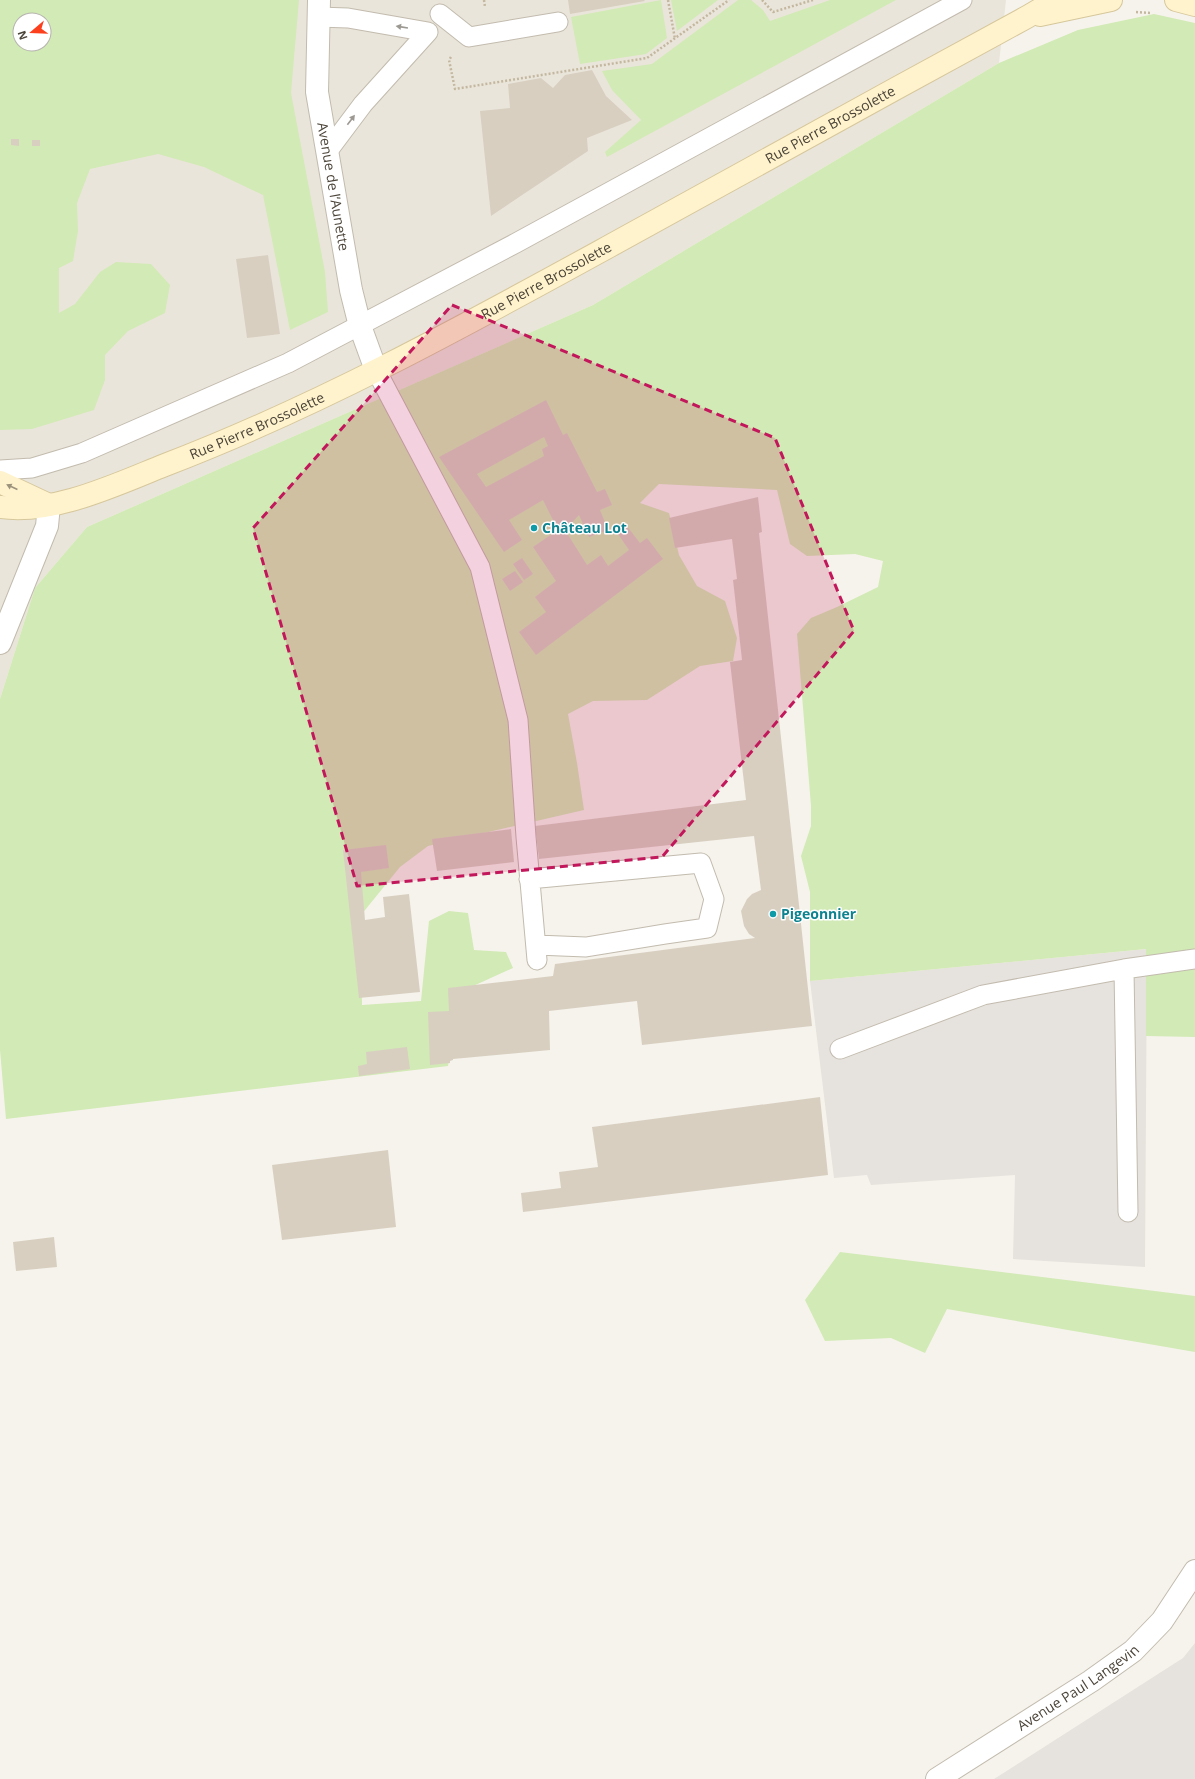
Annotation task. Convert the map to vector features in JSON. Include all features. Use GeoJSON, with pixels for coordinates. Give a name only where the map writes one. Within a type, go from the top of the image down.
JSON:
{"type":"FeatureCollection","features":[{"type":"Feature","properties":{"kind":"main road","name":"Rue Pierre Brossolette"},"geometry":{"type":"LineString","coordinates":[[0,508],[13,509],[70,502],[187,457],[295,411],[521,294],[1027,18],[1056,0]]}},
{"type":"Feature","properties":{"kind":"main road","name":"Rue Pierre Brossolette"},"geometry":{"type":"LineString","coordinates":[[1027,18],[1111,0]]}},
{"type":"Feature","properties":{"kind":"main road"},"geometry":{"type":"LineString","coordinates":[[1176,0],[1195,5]]}},
{"type":"Feature","properties":{"kind":"main road"},"geometry":{"type":"LineString","coordinates":[[0,482],[49,505]]}},
{"type":"Feature","properties":{"kind":"street","name":"Avenue de l’Aunette"},"geometry":{"type":"LineString","coordinates":[[319,8],[317,92],[351,290],[360,326],[376,370]]}},
{"type":"Feature","properties":{"kind":"street"},"geometry":{"type":"LineString","coordinates":[[0,643],[47,526],[49,505]]}},
{"type":"Feature","properties":{"kind":"street","name":"Avenue Paul Langevin"},"geometry":{"type":"LineString","coordinates":[[937,1779],[1090,1681],[1133,1651],[1162,1622],[1195,1572]]}},
{"type":"Feature","properties":{"kind":"lane"},"geometry":{"type":"LineString","coordinates":[[0,470],[32,468],[82,453],[288,363],[516,243],[962,0]]}},
{"type":"Feature","properties":{"kind":"lane"},"geometry":{"type":"LineString","coordinates":[[327,152],[363,104],[428,32],[444,7],[468,37],[558,22]]}},
{"type":"Feature","properties":{"kind":"lane"},"geometry":{"type":"LineString","coordinates":[[319,8],[348,18],[428,32]]}},
{"type":"Feature","properties":{"kind":"lane"},"geometry":{"type":"LineString","coordinates":[[376,370],[480,567],[518,720],[529,879],[536,952],[586,948],[707,928],[714,899],[701,863],[529,879]]}},
{"type":"Feature","properties":{"kind":"lane"},"geometry":{"type":"LineString","coordinates":[[840,1049],[983,995],[1124,969],[1195,959]]}},
{"type":"Feature","properties":{"kind":"lane"},"geometry":{"type":"LineString","coordinates":[[1124,969],[1128,1212]]}},
{"type":"Feature","properties":{"kind":"path"},"geometry":{"type":"LineString","coordinates":[[484,0],[486,16],[449,60],[455,89],[647,58],[729,0]]}},
{"type":"Feature","properties":{"kind":"path"},"geometry":{"type":"LineString","coordinates":[[668,0],[675,39]]}},
{"type":"Feature","properties":{"kind":"path"},"geometry":{"type":"LineString","coordinates":[[762,0],[773,12],[813,0]]}},
{"type":"Feature","properties":{"kind":"highlighted area"},"geometry":{"type":"Polygon","coordinates":[[[452,305],[775,438],[854,631],[662,857],[357,886],[253,528],[452,305]]]}},
{"type":"Feature","properties":{"kind":"shaded area"},"geometry":{"type":"Polygon","coordinates":[[[0,0],[1006,0],[999,63],[593,305],[87,527],[35,588],[0,699],[0,0]]]}},
{"type":"Feature","properties":{"kind":"shaded area"},"geometry":{"type":"Polygon","coordinates":[[[1147,949],[1145,1267],[1013,1259],[1015,1175],[871,1185],[867,1175],[834,1178],[810,981],[1147,949]]]}},
{"type":"Feature","properties":{"kind":"shaded area"},"geometry":{"type":"Polygon","coordinates":[[[1195,1643],[1195,1779],[994,1779],[1183,1658],[1195,1643]]]}},
{"type":"Feature","properties":{"kind":"green space"},"geometry":{"type":"Polygon","coordinates":[[[0,0],[299,0],[291,93],[325,272],[328,312],[290,330],[263,195],[204,167],[158,154],[90,169],[77,203],[78,231],[73,261],[59,268],[59,313],[75,304],[100,272],[116,262],[151,264],[170,285],[165,313],[128,331],[105,355],[105,380],[94,410],[32,429],[0,430],[0,0]]]}},
{"type":"Feature","properties":{"kind":"green space"},"geometry":{"type":"Polygon","coordinates":[[[661,0],[667,38],[646,54],[580,64],[571,17],[661,0]]]}},
{"type":"Feature","properties":{"kind":"green space"},"geometry":{"type":"Polygon","coordinates":[[[671,0],[718,0],[677,31],[671,0]]]}},
{"type":"Feature","properties":{"kind":"green space"},"geometry":{"type":"Polygon","coordinates":[[[738,0],[751,0],[763,10],[770,21],[830,0],[896,0],[607,157],[605,152],[641,120],[612,90],[602,71],[652,64],[738,0]]]}},
{"type":"Feature","properties":{"kind":"green space"},"geometry":{"type":"Polygon","coordinates":[[[1154,14],[1195,23],[1195,1037],[1146,1036],[1146,949],[810,981],[810,892],[801,856],[811,826],[811,806],[797,634],[811,618],[878,587],[883,561],[855,554],[807,556],[790,544],[777,490],[659,484],[640,503],[669,513],[679,555],[697,586],[725,601],[737,638],[733,661],[700,666],[647,700],[593,701],[568,714],[584,810],[428,846],[400,867],[361,915],[362,1005],[421,1001],[429,921],[449,911],[468,913],[474,950],[506,952],[513,968],[460,992],[448,1066],[6,1119],[0,1050],[0,699],[35,588],[87,527],[593,305],[999,63],[1078,30],[1154,14]]]}},
{"type":"Feature","properties":{"kind":"green space"},"geometry":{"type":"Polygon","coordinates":[[[840,1252],[1195,1296],[1195,1352],[947,1309],[925,1353],[891,1338],[825,1341],[805,1300],[840,1252]]]}},
{"type":"Feature","properties":{"kind":"building"},"geometry":{"type":"Polygon","coordinates":[[[568,0],[644,0],[645,1],[570,14],[568,0]]]}},
{"type":"Feature","properties":{"kind":"building"},"geometry":{"type":"Polygon","coordinates":[[[592,70],[606,96],[632,120],[587,138],[588,151],[491,216],[480,111],[510,108],[508,84],[541,78],[553,88],[565,75],[592,70]]]}},
{"type":"Feature","properties":{"kind":"building"},"geometry":{"type":"Polygon","coordinates":[[[11,139],[19,139],[19,146],[11,145],[11,139]]]}},
{"type":"Feature","properties":{"kind":"building"},"geometry":{"type":"Polygon","coordinates":[[[32,140],[40,140],[40,146],[32,146],[32,140]]]}},
{"type":"Feature","properties":{"kind":"building"},"geometry":{"type":"Polygon","coordinates":[[[268,255],[280,334],[247,338],[236,259],[268,255]]]}},
{"type":"Feature","properties":{"kind":"building"},"geometry":{"type":"Polygon","coordinates":[[[546,400],[563,435],[567,433],[597,492],[605,489],[612,505],[600,510],[608,530],[589,537],[579,515],[565,530],[587,565],[601,555],[608,566],[629,550],[616,531],[626,525],[640,543],[647,538],[663,559],[536,655],[519,632],[546,612],[535,597],[556,581],[533,547],[558,530],[543,500],[509,520],[522,540],[504,552],[439,457],[546,400]],[[544,437],[477,474],[486,487],[544,456],[542,449],[548,446],[544,437]]]}},
{"type":"Feature","properties":{"kind":"building"},"geometry":{"type":"Polygon","coordinates":[[[758,497],[762,532],[759,533],[812,1026],[642,1045],[637,1001],[549,1011],[550,1050],[453,1059],[450,1063],[430,1065],[428,1012],[449,1011],[448,988],[553,976],[555,964],[755,938],[749,934],[744,926],[741,911],[747,899],[752,894],[761,890],[754,836],[539,859],[535,826],[746,800],[730,662],[742,660],[733,580],[737,579],[732,539],[675,548],[669,518],[758,497]]]}},
{"type":"Feature","properties":{"kind":"building"},"geometry":{"type":"Polygon","coordinates":[[[522,558],[533,574],[524,580],[513,564],[522,558]]]}},
{"type":"Feature","properties":{"kind":"building"},"geometry":{"type":"Polygon","coordinates":[[[515,571],[523,582],[510,591],[502,579],[515,571]]]}},
{"type":"Feature","properties":{"kind":"building"},"geometry":{"type":"Polygon","coordinates":[[[511,829],[514,862],[437,871],[432,839],[511,829]]]}},
{"type":"Feature","properties":{"kind":"building"},"geometry":{"type":"Polygon","coordinates":[[[386,845],[389,868],[361,872],[365,920],[385,917],[383,897],[409,894],[420,992],[359,998],[343,850],[386,845]]]}},
{"type":"Feature","properties":{"kind":"building"},"geometry":{"type":"Polygon","coordinates":[[[407,1047],[410,1069],[359,1076],[358,1066],[367,1064],[366,1052],[407,1047]]]}},
{"type":"Feature","properties":{"kind":"building"},"geometry":{"type":"Polygon","coordinates":[[[820,1097],[828,1175],[523,1212],[521,1193],[561,1188],[559,1172],[598,1167],[592,1127],[820,1097]]]}},
{"type":"Feature","properties":{"kind":"building"},"geometry":{"type":"Polygon","coordinates":[[[388,1150],[396,1227],[282,1240],[272,1165],[388,1150]]]}},
{"type":"Feature","properties":{"kind":"building"},"geometry":{"type":"Polygon","coordinates":[[[54,1237],[57,1267],[16,1271],[13,1242],[54,1237]]]}},
{"type":"Feature","properties":{"kind":"place","name":"Château Lot"},"geometry":{"type":"Point","coordinates":[534,528]}},
{"type":"Feature","properties":{"kind":"place","name":"Pigeonnier"},"geometry":{"type":"Point","coordinates":[773,914]}}]}
